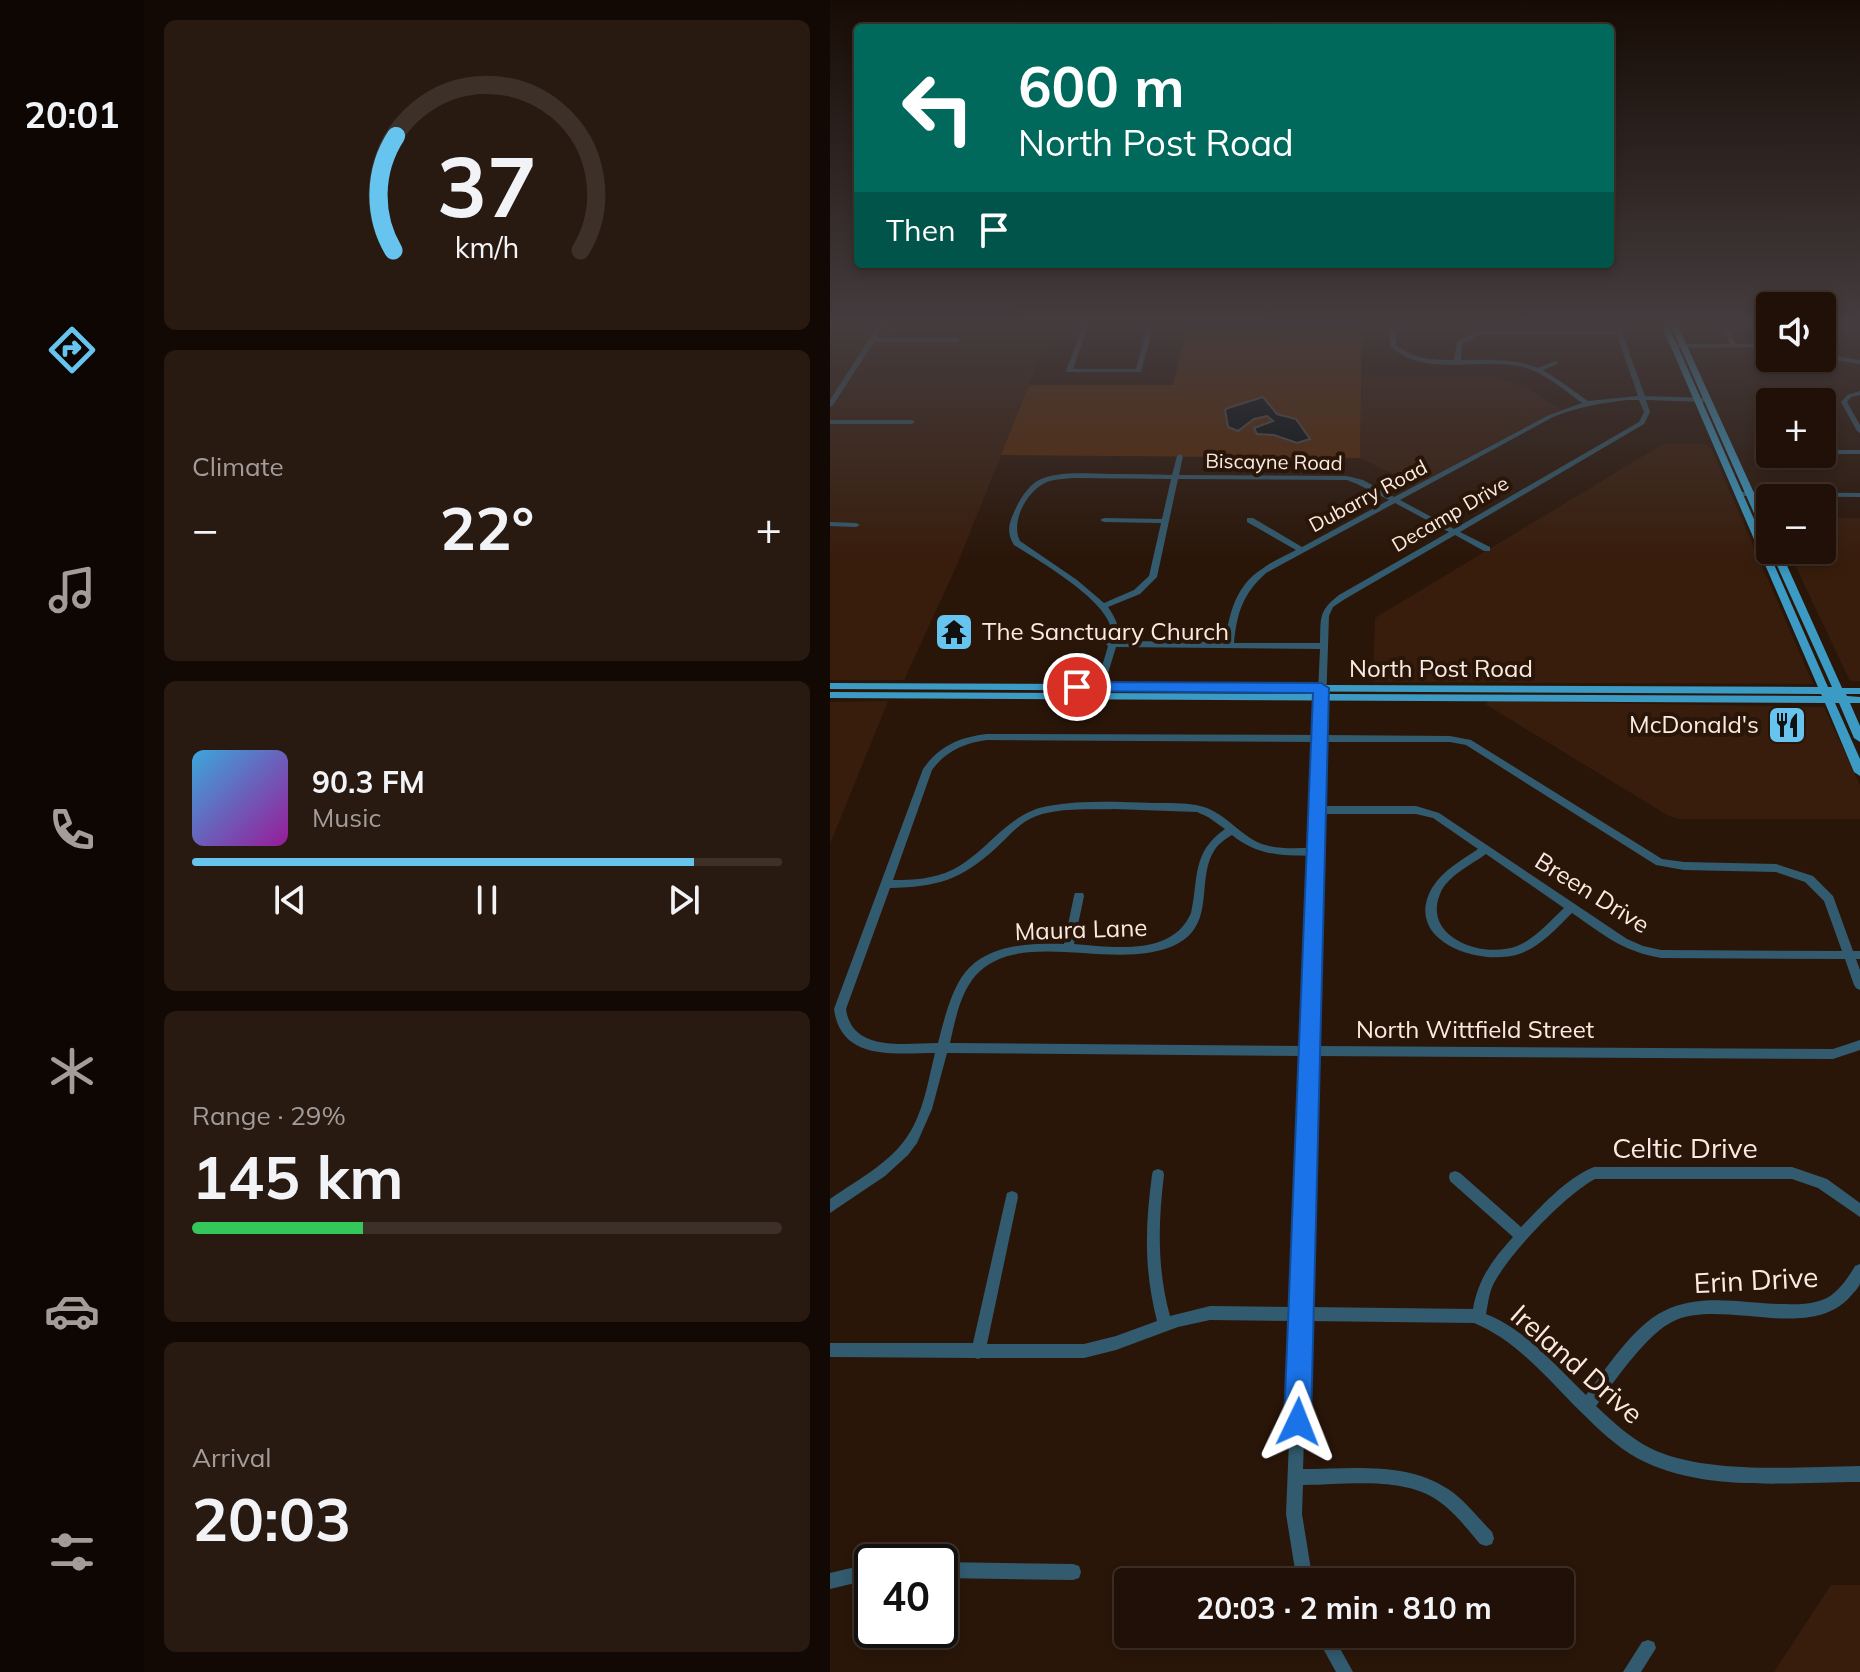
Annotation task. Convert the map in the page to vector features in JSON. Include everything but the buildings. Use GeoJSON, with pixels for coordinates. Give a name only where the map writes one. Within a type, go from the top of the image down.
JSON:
{"type":"FeatureCollection","features":[{"type":"Feature","properties":{"kind":"main road"},"geometry":{"type":"LineString","coordinates":[[1703,402],[1860,772]]}},
{"type":"Feature","properties":{"kind":"main road"},"geometry":{"type":"LineString","coordinates":[[1744,494],[1756,514]]}},
{"type":"Feature","properties":{"kind":"main road"},"geometry":{"type":"LineString","coordinates":[[1781,564],[1860,738]]}},
{"type":"Feature","properties":{"kind":"main road","name":"North Post Road"},"geometry":{"type":"LineString","coordinates":[[830,686],[1098,692]]}},
{"type":"Feature","properties":{"kind":"main road","name":"North Post Road"},"geometry":{"type":"LineString","coordinates":[[1841,696],[1860,691]]}},
{"type":"Feature","properties":{"kind":"main road","name":"North Post Road"},"geometry":{"type":"LineString","coordinates":[[830,695],[1321,693],[1841,696],[1860,700]]}},
{"type":"Feature","properties":{"kind":"street","name":"Dubarry Road"},"geometry":{"type":"LineString","coordinates":[[1229,645],[1233,611],[1243,591],[1263,571],[1555,414],[1587,404],[1609,402]]}},
{"type":"Feature","properties":{"kind":"street","name":"Decamp Drive"},"geometry":{"type":"LineString","coordinates":[[1303,1568],[1294,1514],[1325,616],[1332,604],[1641,424],[1647,413],[1644,402]]}},
{"type":"Feature","properties":{"kind":"street"},"geometry":{"type":"LineString","coordinates":[[1847,402],[1845,406],[1859,429]]}},
{"type":"Feature","properties":{"kind":"street"},"geometry":{"type":"LineString","coordinates":[[830,422],[912,422]]}},
{"type":"Feature","properties":{"kind":"street"},"geometry":{"type":"LineString","coordinates":[[1836,452],[1860,452]]}},
{"type":"Feature","properties":{"kind":"street"},"geometry":{"type":"LineString","coordinates":[[1098,692],[1114,624],[1104,606],[1142,589],[1152,579],[1180,456]]}},
{"type":"Feature","properties":{"kind":"street","name":"Biscayne Road"},"geometry":{"type":"LineString","coordinates":[[1104,606],[1017,543],[1012,536],[1011,528],[1025,495],[1044,481],[1070,476],[1341,478],[1360,482],[1487,549]]}},
{"type":"Feature","properties":{"kind":"street"},"geometry":{"type":"LineString","coordinates":[[1744,494],[1860,495]]}},
{"type":"Feature","properties":{"kind":"street"},"geometry":{"type":"LineString","coordinates":[[1104,520],[1166,521]]}},
{"type":"Feature","properties":{"kind":"street"},"geometry":{"type":"LineString","coordinates":[[1250,520],[1302,550]]}},
{"type":"Feature","properties":{"kind":"street"},"geometry":{"type":"LineString","coordinates":[[830,524],[856,525]]}},
{"type":"Feature","properties":{"kind":"street"},"geometry":{"type":"LineString","coordinates":[[1110,644],[1323,646]]}},
{"type":"Feature","properties":{"kind":"street"},"geometry":{"type":"LineString","coordinates":[[1317,852],[1267,849],[1250,843],[1215,815],[1195,808],[1054,808],[1022,819],[971,865],[954,876],[925,884],[885,884],[928,769],[950,747],[983,737],[1450,739],[1468,742],[1660,862],[1676,866],[1768,867],[1793,872],[1816,884],[1829,899],[1854,955],[1860,985]]}},
{"type":"Feature","properties":{"kind":"street","name":"Breen Drive"},"geometry":{"type":"LineString","coordinates":[[1319,810],[1426,812],[1444,819],[1626,944],[1653,953],[1854,955]]}},
{"type":"Feature","properties":{"kind":"street","name":"Maura Lane"},"geometry":{"type":"LineString","coordinates":[[944,1048],[965,981],[976,968],[999,954],[1021,949],[1148,949],[1181,936],[1194,922],[1198,912],[1207,854],[1217,840],[1233,829]]}},
{"type":"Feature","properties":{"kind":"street"},"geometry":{"type":"LineString","coordinates":[[1486,848],[1439,886],[1432,900],[1435,925],[1452,943],[1480,954],[1515,951],[1532,942],[1572,907]]}},
{"type":"Feature","properties":{"kind":"street","name":"North Wittfield Street"},"geometry":{"type":"LineString","coordinates":[[885,884],[842,998],[840,1016],[850,1034],[875,1047],[1833,1054],[1860,1045]]}},
{"type":"Feature","properties":{"kind":"street"},"geometry":{"type":"LineString","coordinates":[[1068,949],[1079,896]]}},
{"type":"Feature","properties":{"kind":"street"},"geometry":{"type":"LineString","coordinates":[[830,1207],[892,1162],[907,1147],[924,1117],[944,1048]]}},
{"type":"Feature","properties":{"kind":"street","name":"Celtic Drive"},"geometry":{"type":"LineString","coordinates":[[1479,1317],[1491,1274],[1576,1182],[1604,1171],[1798,1174],[1822,1183],[1860,1211]]}},
{"type":"Feature","properties":{"kind":"street"},"geometry":{"type":"LineString","coordinates":[[1158,1175],[1150,1233],[1151,1259],[1165,1323]]}},
{"type":"Feature","properties":{"kind":"street"},"geometry":{"type":"LineString","coordinates":[[1455,1177],[1523,1237]]}},
{"type":"Feature","properties":{"kind":"street"},"geometry":{"type":"LineString","coordinates":[[978,1352],[1012,1197]]}},
{"type":"Feature","properties":{"kind":"street","name":"Erin Drive"},"geometry":{"type":"LineString","coordinates":[[1586,1407],[1651,1328],[1672,1314],[1692,1308],[1816,1308],[1839,1298],[1860,1271]]}},
{"type":"Feature","properties":{"kind":"street","name":"Ireland Drive"},"geometry":{"type":"LineString","coordinates":[[830,1350],[1084,1351],[1124,1340],[1165,1323],[1210,1313],[1479,1317],[1507,1332],[1630,1446],[1679,1467],[1710,1472],[1860,1474]]}},
{"type":"Feature","properties":{"kind":"street"},"geometry":{"type":"LineString","coordinates":[[1296,1477],[1399,1479],[1422,1484],[1450,1500],[1486,1538]]}},
{"type":"Feature","properties":{"kind":"street"},"geometry":{"type":"LineString","coordinates":[[958,1570],[1073,1572]]}},
{"type":"Feature","properties":{"kind":"street"},"geometry":{"type":"LineString","coordinates":[[830,1581],[854,1575]]}},
{"type":"Feature","properties":{"kind":"street"},"geometry":{"type":"LineString","coordinates":[[1331,1648],[1345,1672]]}},
{"type":"Feature","properties":{"kind":"street"},"geometry":{"type":"LineString","coordinates":[[1631,1672],[1648,1648]]}},
{"type":"Feature","properties":{"kind":"shaded area"},"geometry":{"type":"Polygon","coordinates":[[[830,402],[1023,402],[956,567],[904,680],[830,680],[830,402]]]}},
{"type":"Feature","properties":{"kind":"shaded area"},"geometry":{"type":"Polygon","coordinates":[[[1022,402],[1361,402],[1360,458],[1001,455],[1022,402]]]}},
{"type":"Feature","properties":{"kind":"shaded area"},"geometry":{"type":"Polygon","coordinates":[[[1247,402],[1267,402],[1277,414],[1296,419],[1310,439],[1297,443],[1274,435],[1257,434],[1254,428],[1273,421],[1267,416],[1254,419],[1238,431],[1228,427],[1225,410],[1247,402]]]}},
{"type":"Feature","properties":{"kind":"shaded area"},"geometry":{"type":"Polygon","coordinates":[[[1361,402],[1549,402],[1560,409],[1416,485],[1360,458],[1361,402]]]}},
{"type":"Feature","properties":{"kind":"shaded area"},"geometry":{"type":"Polygon","coordinates":[[[1663,444],[1706,444],[1712,450],[1756,552],[1756,564],[1761,564],[1813,684],[1373,682],[1375,618],[1663,444]]]}},
{"type":"Feature","properties":{"kind":"shaded area"},"geometry":{"type":"Polygon","coordinates":[[[1836,518],[1860,518],[1860,681],[1850,681],[1795,564],[1836,564],[1836,518]]]}},
{"type":"Feature","properties":{"kind":"shaded area"},"geometry":{"type":"Polygon","coordinates":[[[888,701],[830,844],[830,702],[888,701]]]}},
{"type":"Feature","properties":{"kind":"shaded area"},"geometry":{"type":"Polygon","coordinates":[[[1489,701],[1824,707],[1860,785],[1860,819],[1680,819],[1669,816],[1485,704],[1489,701]]]}},
{"type":"Feature","properties":{"kind":"shaded area"},"geometry":{"type":"Polygon","coordinates":[[[1831,1585],[1860,1585],[1860,1672],[1774,1672],[1831,1585]]]}},
{"type":"Feature","properties":{"kind":"place","name":"The Sanctuary Church"},"geometry":{"type":"Point","coordinates":[954,632]}},
{"type":"Feature","properties":{"kind":"place","name":"McDonald's"},"geometry":{"type":"Point","coordinates":[1787,725]}},
{"type":"Feature","properties":{"kind":"route"},"geometry":{"type":"LineString","coordinates":[[1077,687],[1321,688],[1298,1422]]}}]}
